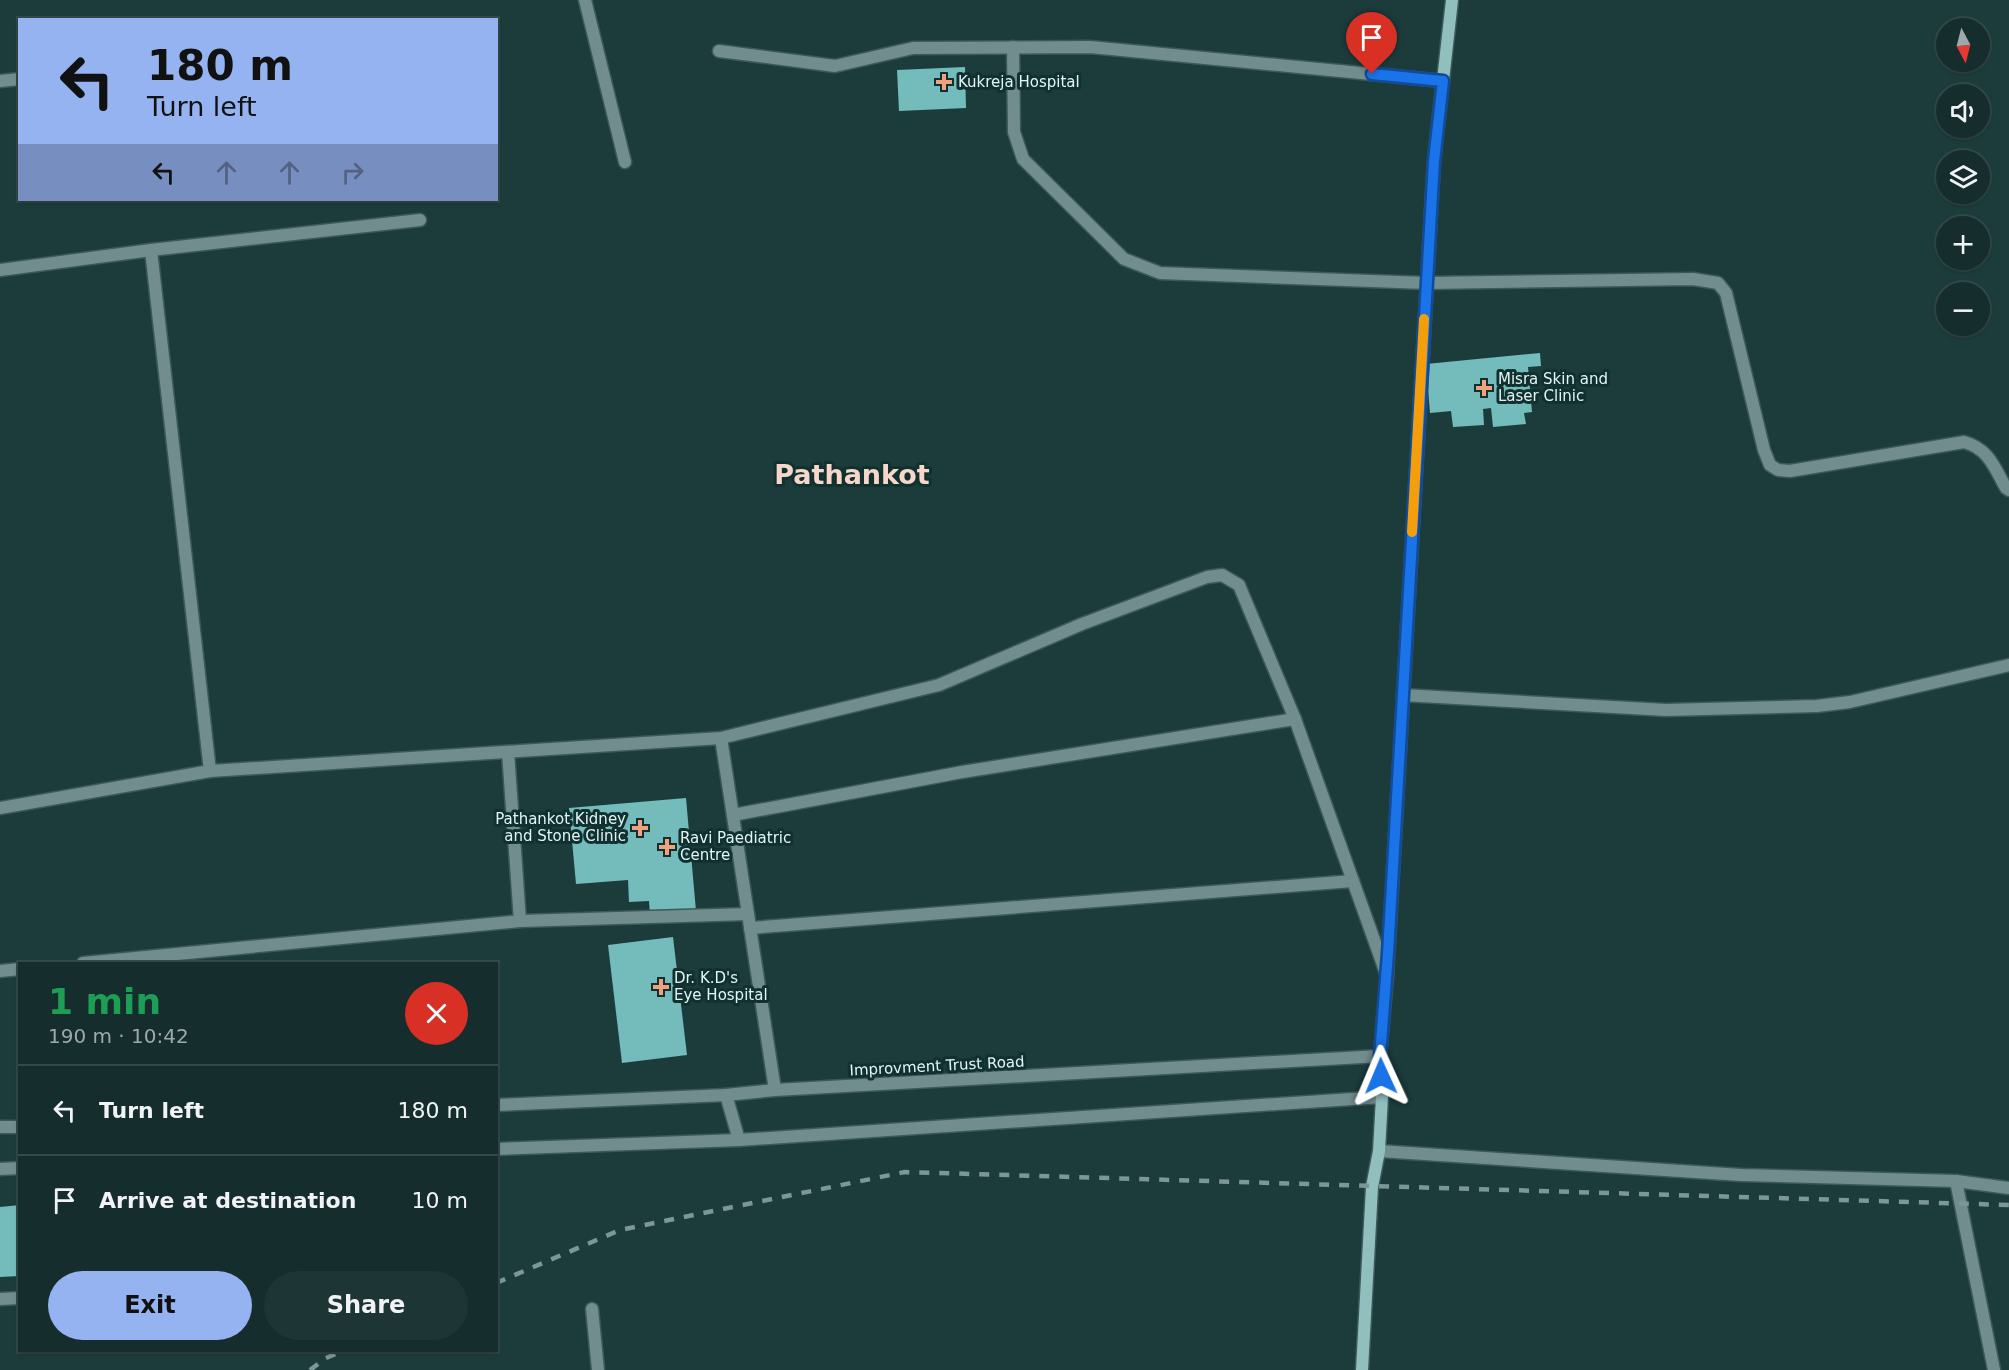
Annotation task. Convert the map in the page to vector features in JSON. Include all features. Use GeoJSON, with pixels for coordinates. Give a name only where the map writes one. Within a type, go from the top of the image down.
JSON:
{"type":"FeatureCollection","features":[{"type":"Feature","properties":{"kind":"street"},"geometry":{"type":"LineString","coordinates":[[585,0],[625,162]]}},
{"type":"Feature","properties":{"kind":"street"},"geometry":{"type":"LineString","coordinates":[[1362,1370],[1372,1187],[1379,1152],[1382,1096],[1380,1056],[1434,161],[1452,0]]}},
{"type":"Feature","properties":{"kind":"street"},"geometry":{"type":"LineString","coordinates":[[1013,47],[1014,132],[1023,159],[1124,259],[1160,273],[1426,283],[1693,279],[1718,283],[1726,293],[1764,450],[1770,465],[1778,470],[1790,471],[1964,441],[1985,451],[2009,490]]}},
{"type":"Feature","properties":{"kind":"street"},"geometry":{"type":"LineString","coordinates":[[719,51],[835,66],[913,48],[1090,47],[1443,81]]}},
{"type":"Feature","properties":{"kind":"street"},"geometry":{"type":"LineString","coordinates":[[0,81],[18,79]]}},
{"type":"Feature","properties":{"kind":"street"},"geometry":{"type":"LineString","coordinates":[[0,270],[151,250],[420,220]]}},
{"type":"Feature","properties":{"kind":"street"},"geometry":{"type":"LineString","coordinates":[[151,250],[210,771]]}},
{"type":"Feature","properties":{"kind":"street"},"geometry":{"type":"LineString","coordinates":[[0,808],[210,771],[721,738],[939,686],[1082,624],[1207,577],[1222,575],[1239,585],[1295,719],[1386,976]]}},
{"type":"Feature","properties":{"kind":"street"},"geometry":{"type":"LineString","coordinates":[[1403,695],[1666,710],[1817,706],[1850,702],[2009,665]]}},
{"type":"Feature","properties":{"kind":"street"},"geometry":{"type":"LineString","coordinates":[[733,815],[962,772],[1295,719]]}},
{"type":"Feature","properties":{"kind":"street"},"geometry":{"type":"LineString","coordinates":[[721,738],[775,1090]]}},
{"type":"Feature","properties":{"kind":"street"},"geometry":{"type":"LineString","coordinates":[[508,752],[520,921]]}},
{"type":"Feature","properties":{"kind":"street"},"geometry":{"type":"LineString","coordinates":[[750,928],[1353,881]]}},
{"type":"Feature","properties":{"kind":"street"},"geometry":{"type":"LineString","coordinates":[[93,962],[520,921],[748,914]]}},
{"type":"Feature","properties":{"kind":"street"},"geometry":{"type":"LineString","coordinates":[[0,971],[18,969]]}},
{"type":"Feature","properties":{"kind":"street","name":"Improvment Trust Road"},"geometry":{"type":"LineString","coordinates":[[498,1106],[726,1095],[775,1090],[1380,1056]]}},
{"type":"Feature","properties":{"kind":"street"},"geometry":{"type":"LineString","coordinates":[[726,1095],[739,1140]]}},
{"type":"Feature","properties":{"kind":"street"},"geometry":{"type":"LineString","coordinates":[[498,1149],[739,1140],[1382,1096]]}},
{"type":"Feature","properties":{"kind":"street"},"geometry":{"type":"LineString","coordinates":[[0,1127],[18,1126]]}},
{"type":"Feature","properties":{"kind":"street"},"geometry":{"type":"LineString","coordinates":[[1379,1152],[1741,1175],[1956,1180],[2009,1188]]}},
{"type":"Feature","properties":{"kind":"street"},"geometry":{"type":"LineString","coordinates":[[0,1169],[18,1168]]}},
{"type":"Feature","properties":{"kind":"street"},"geometry":{"type":"LineString","coordinates":[[1956,1180],[1994,1370]]}},
{"type":"Feature","properties":{"kind":"street"},"geometry":{"type":"LineString","coordinates":[[0,1299],[18,1298]]}},
{"type":"Feature","properties":{"kind":"street"},"geometry":{"type":"LineString","coordinates":[[592,1309],[598,1370]]}},
{"type":"Feature","properties":{"kind":"building"},"geometry":{"type":"Polygon","coordinates":[[[965,67],[966,108],[899,111],[897,70],[965,67]]]}},
{"type":"Feature","properties":{"kind":"building"},"geometry":{"type":"Polygon","coordinates":[[[1540,353],[1541,366],[1528,367],[1532,412],[1524,413],[1526,424],[1493,427],[1491,408],[1483,409],[1484,425],[1453,427],[1451,411],[1430,413],[1426,364],[1540,353]]]}},
{"type":"Feature","properties":{"kind":"building"},"geometry":{"type":"Polygon","coordinates":[[[686,798],[696,911],[650,915],[649,901],[629,902],[628,880],[576,884],[569,808],[686,798]]]}},
{"type":"Feature","properties":{"kind":"building"},"geometry":{"type":"Polygon","coordinates":[[[673,937],[687,1055],[622,1063],[608,945],[673,937]]]}},
{"type":"Feature","properties":{"kind":"building"},"geometry":{"type":"Polygon","coordinates":[[[18,1205],[18,1276],[0,1277],[0,1207],[18,1205]]]}},
{"type":"Feature","properties":{"kind":"railway"},"geometry":{"type":"LineString","coordinates":[[498,1282],[620,1230],[905,1172],[2009,1205]]}},
{"type":"Feature","properties":{"kind":"railway"},"geometry":{"type":"LineString","coordinates":[[310,1370],[326,1358],[340,1352]]}},
{"type":"Feature","properties":{"kind":"slow traffic"},"geometry":{"type":"LineString","coordinates":[[1412,532],[1424,319]]}},
{"type":"Feature","properties":{"kind":"place","name":"Kukreja Hospital"},"geometry":{"type":"Point","coordinates":[944,82]}},
{"type":"Feature","properties":{"kind":"place","name":"Misra Skin and Laser Clinic"},"geometry":{"type":"Point","coordinates":[1484,388]}},
{"type":"Feature","properties":{"kind":"place","name":"Pathankot Kidney and Stone Clinic"},"geometry":{"type":"Point","coordinates":[640,828]}},
{"type":"Feature","properties":{"kind":"place","name":"Ravi Paediatric Centre"},"geometry":{"type":"Point","coordinates":[667,847]}},
{"type":"Feature","properties":{"kind":"place","name":"Dr. K.D's Eye Hospital"},"geometry":{"type":"Point","coordinates":[661,987]}},
{"type":"Feature","properties":{"kind":"district","name":"Pathankot"},"geometry":{"type":"Point","coordinates":[852,475]}},
{"type":"Feature","properties":{"kind":"route"},"geometry":{"type":"LineString","coordinates":[[1372,74],[1443,81],[1434,161],[1380,1056],[1381,1076]]}}]}
